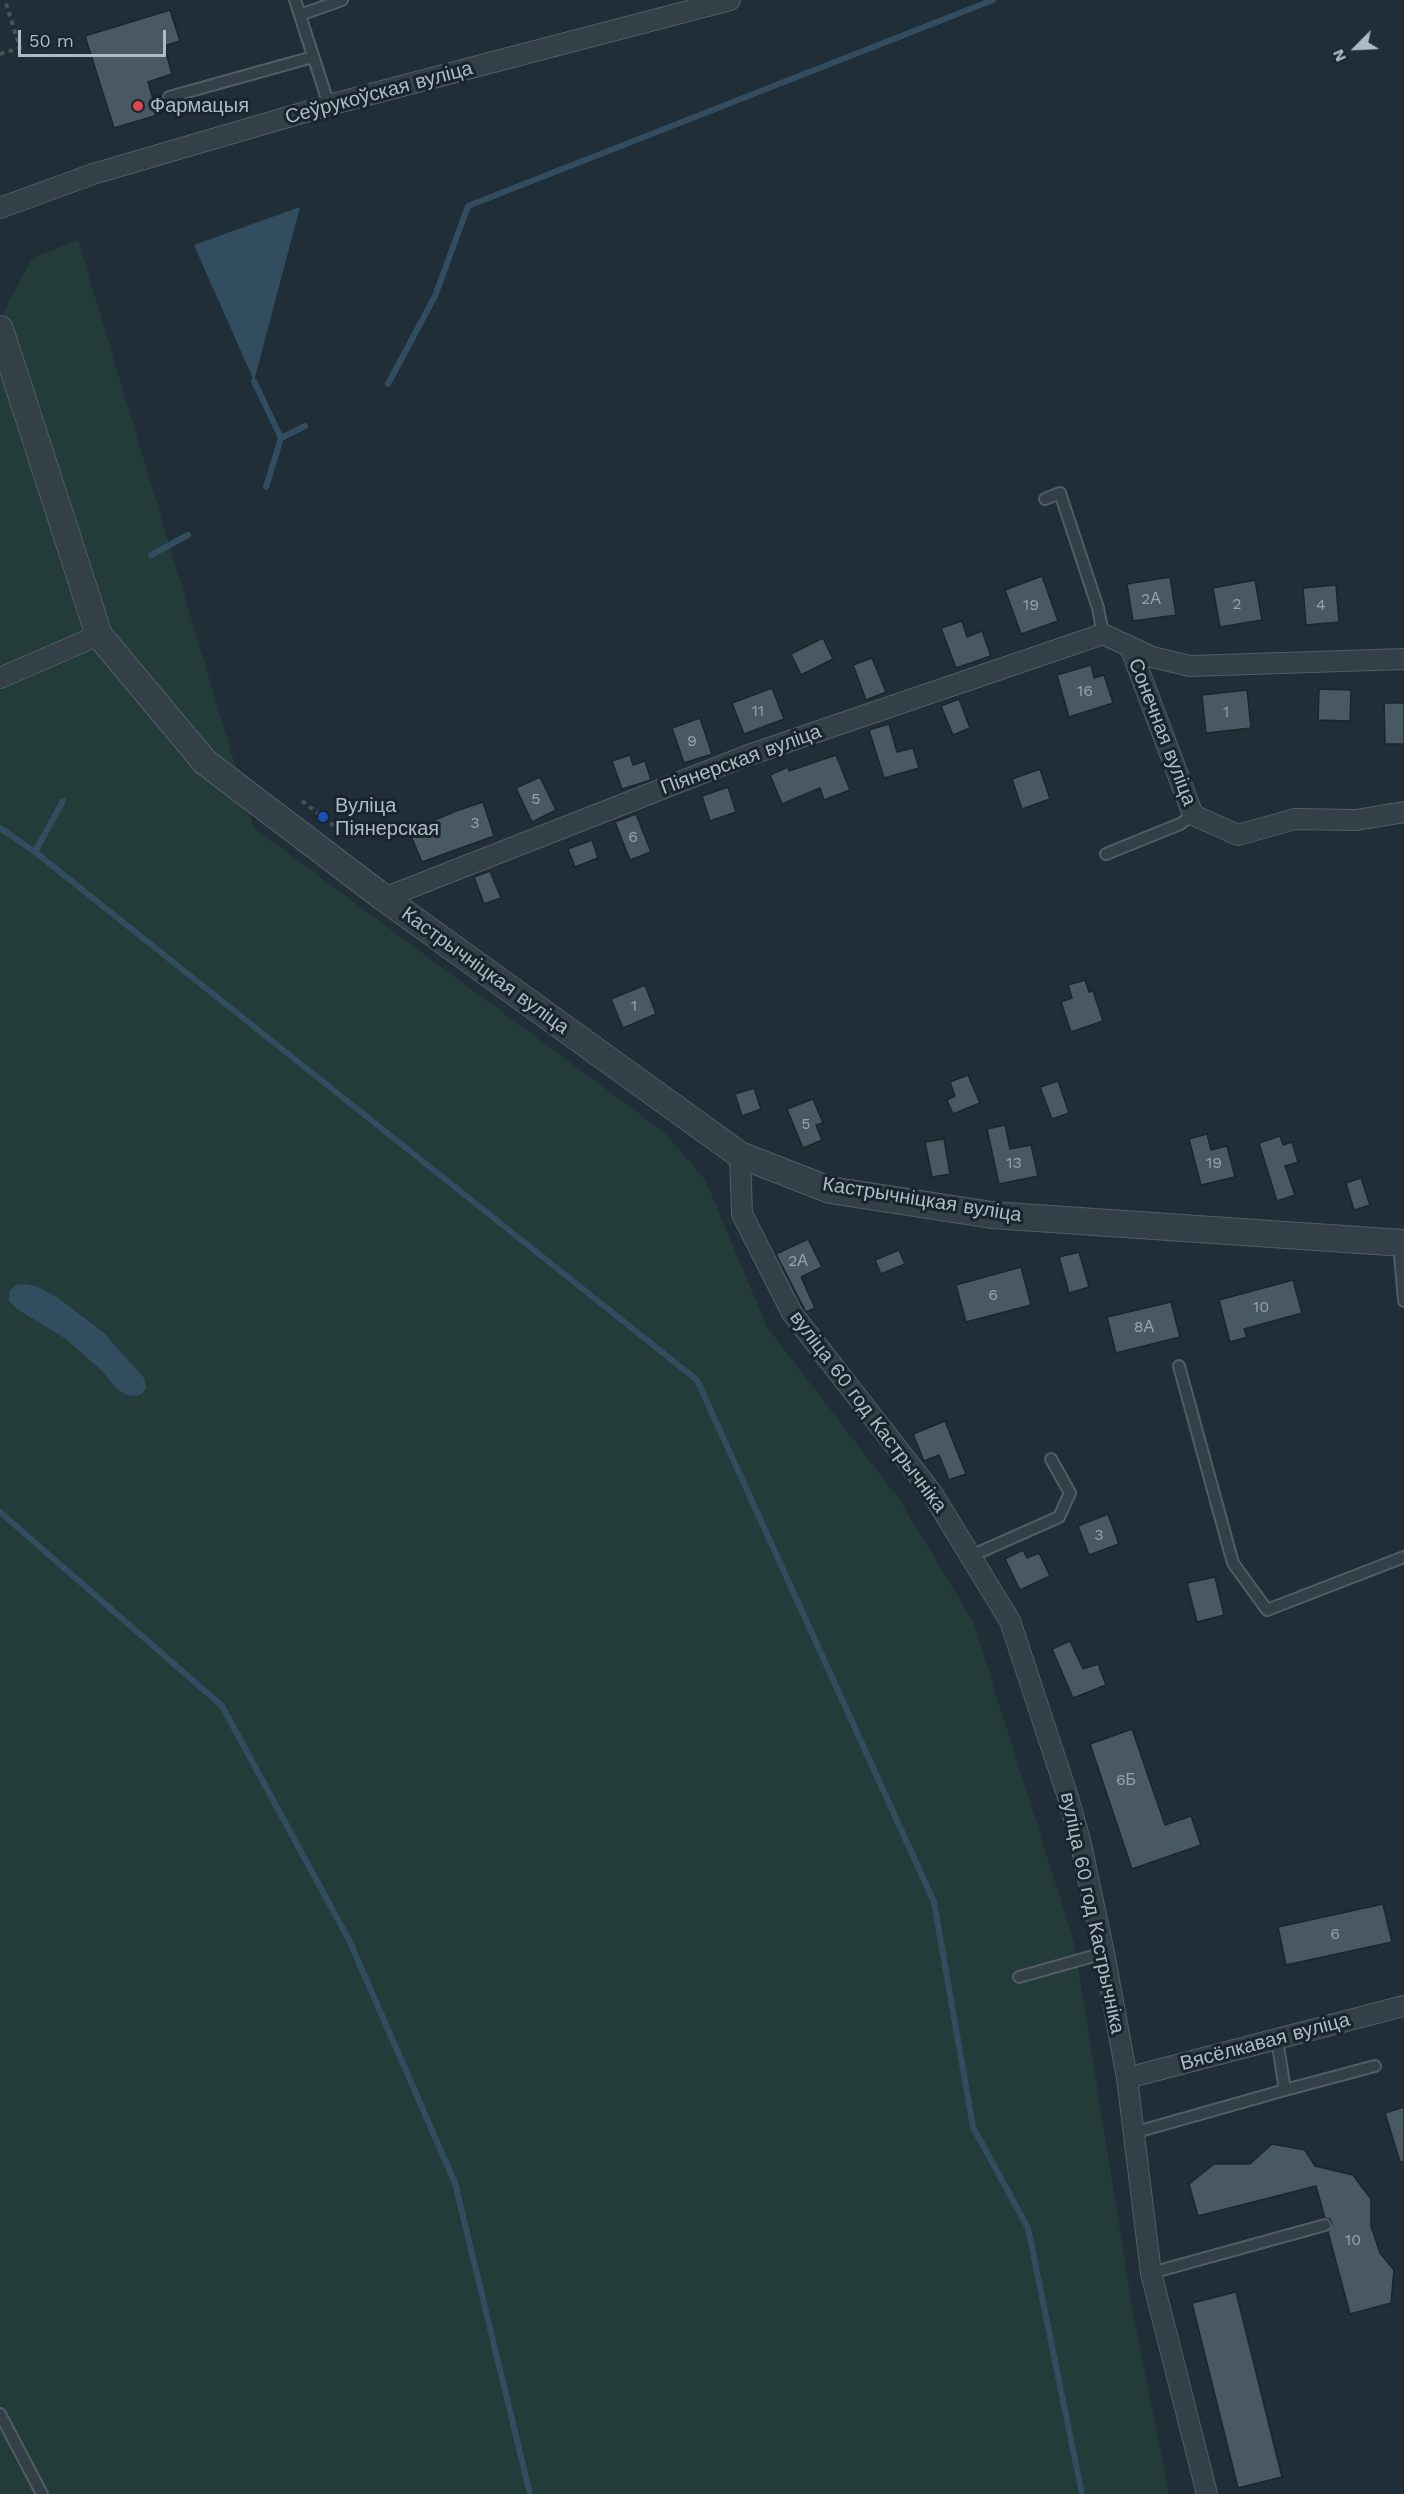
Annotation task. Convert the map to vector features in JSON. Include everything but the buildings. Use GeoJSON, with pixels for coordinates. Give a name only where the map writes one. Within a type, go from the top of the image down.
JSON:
{"type":"FeatureCollection","features":[{"type":"Feature","properties":{"kind":"street","name":"Сеўрукоўская вуліца"},"geometry":{"type":"LineString","coordinates":[[0,208],[93,174],[329,105],[706,3],[729,0]]}},
{"type":"Feature","properties":{"kind":"street"},"geometry":{"type":"LineString","coordinates":[[0,329],[99,635],[0,678]]}},
{"type":"Feature","properties":{"kind":"street","name":"Сонечная вуліца"},"geometry":{"type":"LineString","coordinates":[[1103,634],[1152,657],[1190,666],[1404,659]]}},
{"type":"Feature","properties":{"kind":"street","name":"Піянерская вуліца"},"geometry":{"type":"LineString","coordinates":[[384,898],[746,756],[1103,634]]}},
{"type":"Feature","properties":{"kind":"street","name":"Кастрычніцкая вуліца"},"geometry":{"type":"LineString","coordinates":[[99,635],[205,762],[384,898],[740,1155],[830,1190],[992,1215],[1402,1243]]}},
{"type":"Feature","properties":{"kind":"street","name":"Сонечная вуліца"},"geometry":{"type":"LineString","coordinates":[[1130,646],[1193,815],[1238,835],[1295,819],[1356,820],[1404,813]]}},
{"type":"Feature","properties":{"kind":"street","name":"вуліца 60 год Кастрычніка"},"geometry":{"type":"LineString","coordinates":[[740,1155],[742,1214],[792,1313],[932,1493],[1010,1621],[1080,1840],[1127,2078],[1151,2273],[1207,2494]]}},
{"type":"Feature","properties":{"kind":"street","name":"Вясёлкавая вуліца"},"geometry":{"type":"LineString","coordinates":[[1127,2078],[1404,2006]]}},
{"type":"Feature","properties":{"kind":"lane"},"geometry":{"type":"LineString","coordinates":[[295,0],[329,105]]}},
{"type":"Feature","properties":{"kind":"lane"},"geometry":{"type":"LineString","coordinates":[[300,15],[342,0]]}},
{"type":"Feature","properties":{"kind":"lane"},"geometry":{"type":"LineString","coordinates":[[169,97],[313,57]]}},
{"type":"Feature","properties":{"kind":"lane"},"geometry":{"type":"LineString","coordinates":[[1044,499],[1060,493],[1098,608],[1103,634]]}},
{"type":"Feature","properties":{"kind":"lane"},"geometry":{"type":"LineString","coordinates":[[1106,854],[1180,824],[1193,815]]}},
{"type":"Feature","properties":{"kind":"lane"},"geometry":{"type":"LineString","coordinates":[[1402,1243],[1404,1301]]}},
{"type":"Feature","properties":{"kind":"lane"},"geometry":{"type":"LineString","coordinates":[[1179,1366],[1233,1563],[1267,1610],[1404,1557]]}},
{"type":"Feature","properties":{"kind":"lane"},"geometry":{"type":"LineString","coordinates":[[971,1556],[1059,1516],[1070,1493],[1051,1459]]}},
{"type":"Feature","properties":{"kind":"lane"},"geometry":{"type":"LineString","coordinates":[[1019,1977],[1104,1953]]}},
{"type":"Feature","properties":{"kind":"lane"},"geometry":{"type":"LineString","coordinates":[[1277,2039],[1285,2090]]}},
{"type":"Feature","properties":{"kind":"lane"},"geometry":{"type":"LineString","coordinates":[[1133,2133],[1375,2066]]}},
{"type":"Feature","properties":{"kind":"lane"},"geometry":{"type":"LineString","coordinates":[[1151,2273],[1325,2225]]}},
{"type":"Feature","properties":{"kind":"lane"},"geometry":{"type":"LineString","coordinates":[[0,2414],[42,2494]]}},
{"type":"Feature","properties":{"kind":"path"},"geometry":{"type":"LineString","coordinates":[[0,54],[20,48],[5,0]]}},
{"type":"Feature","properties":{"kind":"path"},"geometry":{"type":"LineString","coordinates":[[302,801],[342,831]]}},
{"type":"Feature","properties":{"kind":"green space"},"geometry":{"type":"Polygon","coordinates":[[[78,240],[254,828],[664,1132],[705,1179],[767,1327],[899,1499],[973,1621],[1074,1942],[1134,2318],[1169,2494],[0,2494],[0,319],[32,258],[78,240]]]}},
{"type":"Feature","properties":{"kind":"water"},"geometry":{"type":"Polygon","coordinates":[[[300,207],[254,381],[194,245],[300,207]]]}},
{"type":"Feature","properties":{"kind":"water"},"geometry":{"type":"Polygon","coordinates":[[[15,1285],[36,1286],[57,1297],[104,1333],[144,1378],[146,1388],[142,1394],[127,1395],[117,1389],[102,1371],[66,1339],[17,1309],[9,1301],[9,1292],[15,1285]]]}},
{"type":"Feature","properties":{"kind":"waterway"},"geometry":{"type":"LineString","coordinates":[[388,384],[435,296],[468,206],[993,0]]}},
{"type":"Feature","properties":{"kind":"waterway"},"geometry":{"type":"LineString","coordinates":[[254,381],[281,438],[266,487]]}},
{"type":"Feature","properties":{"kind":"waterway"},"geometry":{"type":"LineString","coordinates":[[281,438],[305,426]]}},
{"type":"Feature","properties":{"kind":"waterway"},"geometry":{"type":"LineString","coordinates":[[151,555],[188,535]]}},
{"type":"Feature","properties":{"kind":"waterway"},"geometry":{"type":"LineString","coordinates":[[35,852],[63,801]]}},
{"type":"Feature","properties":{"kind":"waterway"},"geometry":{"type":"LineString","coordinates":[[0,828],[35,852],[697,1380],[934,1902],[973,2127],[1028,2228],[1082,2494]]}},
{"type":"Feature","properties":{"kind":"waterway"},"geometry":{"type":"LineString","coordinates":[[0,1512],[222,1706],[349,1940],[455,2183],[530,2494]]}},
{"type":"Feature","properties":{"kind":"place","name":"Фармацыя"},"geometry":{"type":"Point","coordinates":[138,106]}},
{"type":"Feature","properties":{"kind":"place","name":"Вуліца Піянерская"},"geometry":{"type":"Point","coordinates":[323,817]}}]}
